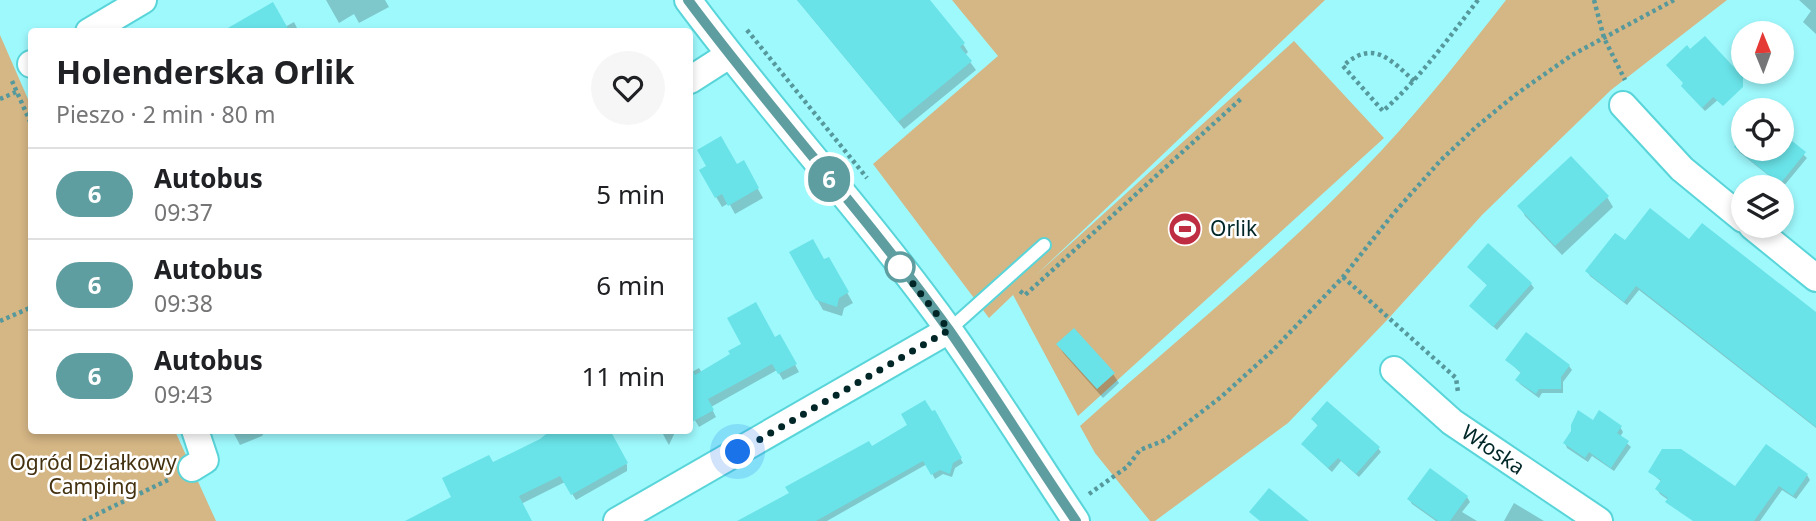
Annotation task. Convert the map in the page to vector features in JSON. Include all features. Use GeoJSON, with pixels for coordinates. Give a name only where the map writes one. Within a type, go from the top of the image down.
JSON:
{"type":"FeatureCollection","features":[{"type":"Feature","properties":{"kind":"street"},"geometry":{"type":"LineString","coordinates":[[96,28],[143,0]]}},
{"type":"Feature","properties":{"kind":"street"},"geometry":{"type":"LineString","coordinates":[[688,0],[949,330],[1072,515]]}},
{"type":"Feature","properties":{"kind":"street"},"geometry":{"type":"LineString","coordinates":[[693,78],[729,55]]}},
{"type":"Feature","properties":{"kind":"street"},"geometry":{"type":"LineString","coordinates":[[1623,105],[1682,169],[1731,209]]}},
{"type":"Feature","properties":{"kind":"street"},"geometry":{"type":"LineString","coordinates":[[1767,238],[1816,278]]}},
{"type":"Feature","properties":{"kind":"street"},"geometry":{"type":"LineString","coordinates":[[617,521],[949,330]]}},
{"type":"Feature","properties":{"kind":"street","name":"Włoska"},"geometry":{"type":"LineString","coordinates":[[1394,370],[1452,422],[1599,521]]}},
{"type":"Feature","properties":{"kind":"street"},"geometry":{"type":"LineString","coordinates":[[192,468],[205,460],[196,434]]}},
{"type":"Feature","properties":{"kind":"lane"},"geometry":{"type":"LineString","coordinates":[[949,330],[1044,245]]}},
{"type":"Feature","properties":{"kind":"path"},"geometry":{"type":"LineString","coordinates":[[1414,81],[1391,60],[1376,53],[1359,54],[1343,66],[1384,111],[1414,81],[1478,0]]}},
{"type":"Feature","properties":{"kind":"path"},"geometry":{"type":"LineString","coordinates":[[1594,0],[1604,38],[1625,79],[1623,105]]}},
{"type":"Feature","properties":{"kind":"path"},"geometry":{"type":"LineString","coordinates":[[1072,515],[1127,467],[1140,450],[1165,440],[1221,397],[1272,351],[1343,277],[1393,214],[1454,147],[1515,95],[1572,55],[1674,0]]}},
{"type":"Feature","properties":{"kind":"path"},"geometry":{"type":"LineString","coordinates":[[11,80],[28,118]]}},
{"type":"Feature","properties":{"kind":"path"},"geometry":{"type":"LineString","coordinates":[[0,99],[16,92]]}},
{"type":"Feature","properties":{"kind":"path"},"geometry":{"type":"LineString","coordinates":[[1008,277],[1025,295],[1242,97]]}},
{"type":"Feature","properties":{"kind":"path"},"geometry":{"type":"LineString","coordinates":[[1343,277],[1456,378],[1459,406],[1452,422]]}},
{"type":"Feature","properties":{"kind":"path"},"geometry":{"type":"LineString","coordinates":[[0,321],[28,309]]}},
{"type":"Feature","properties":{"kind":"path"},"geometry":{"type":"LineString","coordinates":[[83,521],[168,480]]}},
{"type":"Feature","properties":{"kind":"green space"},"geometry":{"type":"Polygon","coordinates":[[[952,0],[1325,0],[1035,276],[1294,41],[1384,138],[1078,416],[1013,295],[989,318],[873,164],[998,56],[952,0]]]}},
{"type":"Feature","properties":{"kind":"green space"},"geometry":{"type":"Polygon","coordinates":[[[1506,0],[1727,0],[1611,90],[1482,215],[1389,318],[1288,423],[1155,521],[1150,521],[1095,453],[1080,426],[1272,258],[1346,188],[1414,114],[1506,0]]]}},
{"type":"Feature","properties":{"kind":"green space","name":"Ogród Działkowy Camping"},"geometry":{"type":"Polygon","coordinates":[[[0,35],[28,99],[28,434],[176,434],[216,521],[0,521],[0,35]]]}},
{"type":"Feature","properties":{"kind":"building"},"geometry":{"type":"Polygon","coordinates":[[[797,0],[930,0],[965,43],[960,47],[972,61],[898,122],[797,0]]]}},
{"type":"Feature","properties":{"kind":"building"},"geometry":{"type":"Polygon","coordinates":[[[273,2],[288,28],[228,28],[273,2]]]}},
{"type":"Feature","properties":{"kind":"building"},"geometry":{"type":"Polygon","coordinates":[[[1705,36],[1731,64],[1731,84],[1743,84],[1723,106],[1713,97],[1702,108],[1666,65],[1687,45],[1690,49],[1705,36]]]}},
{"type":"Feature","properties":{"kind":"building"},"geometry":{"type":"Polygon","coordinates":[[[721,136],[737,164],[744,160],[759,188],[728,206],[722,194],[715,198],[699,170],[706,166],[697,150],[721,136]]]}},
{"type":"Feature","properties":{"kind":"building"},"geometry":{"type":"Polygon","coordinates":[[[1794,142],[1806,152],[1787,175],[1769,175],[1751,161],[1794,161],[1794,142]]]}},
{"type":"Feature","properties":{"kind":"building"},"geometry":{"type":"Polygon","coordinates":[[[1571,156],[1609,196],[1555,246],[1517,206],[1571,156]]]}},
{"type":"Feature","properties":{"kind":"building"},"geometry":{"type":"Polygon","coordinates":[[[1650,208],[1689,239],[1702,223],[1816,312],[1816,427],[1636,286],[1624,302],[1585,271],[1615,233],[1625,240],[1650,208]]]}},
{"type":"Feature","properties":{"kind":"building"},"geometry":{"type":"Polygon","coordinates":[[[813,239],[824,259],[829,257],[849,292],[839,298],[837,307],[816,300],[789,252],[813,239]]]}},
{"type":"Feature","properties":{"kind":"building"},"geometry":{"type":"Polygon","coordinates":[[[1488,243],[1532,283],[1493,327],[1469,306],[1487,285],[1467,267],[1488,243]]]}},
{"type":"Feature","properties":{"kind":"building"},"geometry":{"type":"Polygon","coordinates":[[[756,302],[775,337],[780,334],[797,364],[778,374],[772,364],[708,399],[714,410],[693,421],[693,371],[695,375],[730,354],[728,351],[741,344],[727,318],[756,302]]]}},
{"type":"Feature","properties":{"kind":"building"},"geometry":{"type":"Polygon","coordinates":[[[1074,328],[1115,373],[1097,389],[1056,344],[1074,328]]]}},
{"type":"Feature","properties":{"kind":"building"},"geometry":{"type":"Polygon","coordinates":[[[1526,332],[1570,365],[1561,377],[1561,389],[1539,389],[1536,394],[1515,380],[1521,372],[1505,360],[1526,332]]]}},
{"type":"Feature","properties":{"kind":"building"},"geometry":{"type":"Polygon","coordinates":[[[925,400],[932,411],[935,410],[962,458],[953,463],[950,474],[940,470],[931,475],[923,461],[816,521],[737,521],[789,493],[785,487],[869,441],[872,446],[907,425],[901,414],[925,400]]]}},
{"type":"Feature","properties":{"kind":"building"},"geometry":{"type":"Polygon","coordinates":[[[1327,401],[1380,447],[1356,474],[1338,458],[1328,468],[1301,444],[1318,425],[1311,419],[1327,401]]]}},
{"type":"Feature","properties":{"kind":"building"},"geometry":{"type":"Polygon","coordinates":[[[1578,410],[1593,420],[1599,410],[1622,426],[1617,433],[1629,441],[1611,468],[1589,452],[1585,458],[1563,443],[1571,431],[1578,410]]]}},
{"type":"Feature","properties":{"kind":"building"},"geometry":{"type":"Polygon","coordinates":[[[546,434],[612,434],[628,463],[571,495],[560,476],[519,496],[532,521],[405,521],[451,497],[442,478],[489,455],[493,462],[546,434]]]}},
{"type":"Feature","properties":{"kind":"building"},"geometry":{"type":"Polygon","coordinates":[[[1766,444],[1808,474],[1793,496],[1779,486],[1754,521],[1693,521],[1665,502],[1668,498],[1655,489],[1661,480],[1648,472],[1662,449],[1681,449],[1735,486],[1766,444]]]}},
{"type":"Feature","properties":{"kind":"building"},"geometry":{"type":"Polygon","coordinates":[[[1430,468],[1468,496],[1450,521],[1438,521],[1407,499],[1430,468]]]}},
{"type":"Feature","properties":{"kind":"building"},"geometry":{"type":"Polygon","coordinates":[[[1269,488],[1309,521],[1260,521],[1249,512],[1269,488]]]}},
{"type":"Feature","properties":{"kind":"bus line","name":"6"},"geometry":{"type":"LineString","coordinates":[[688,0],[949,330],[1076,521]]}},
{"type":"Feature","properties":{"kind":"place","name":"Orlik"},"geometry":{"type":"Point","coordinates":[1185,229]}},
{"type":"Feature","properties":{"kind":"route"},"geometry":{"type":"LineString","coordinates":[[738,452],[949,330],[900,267]]}}]}
